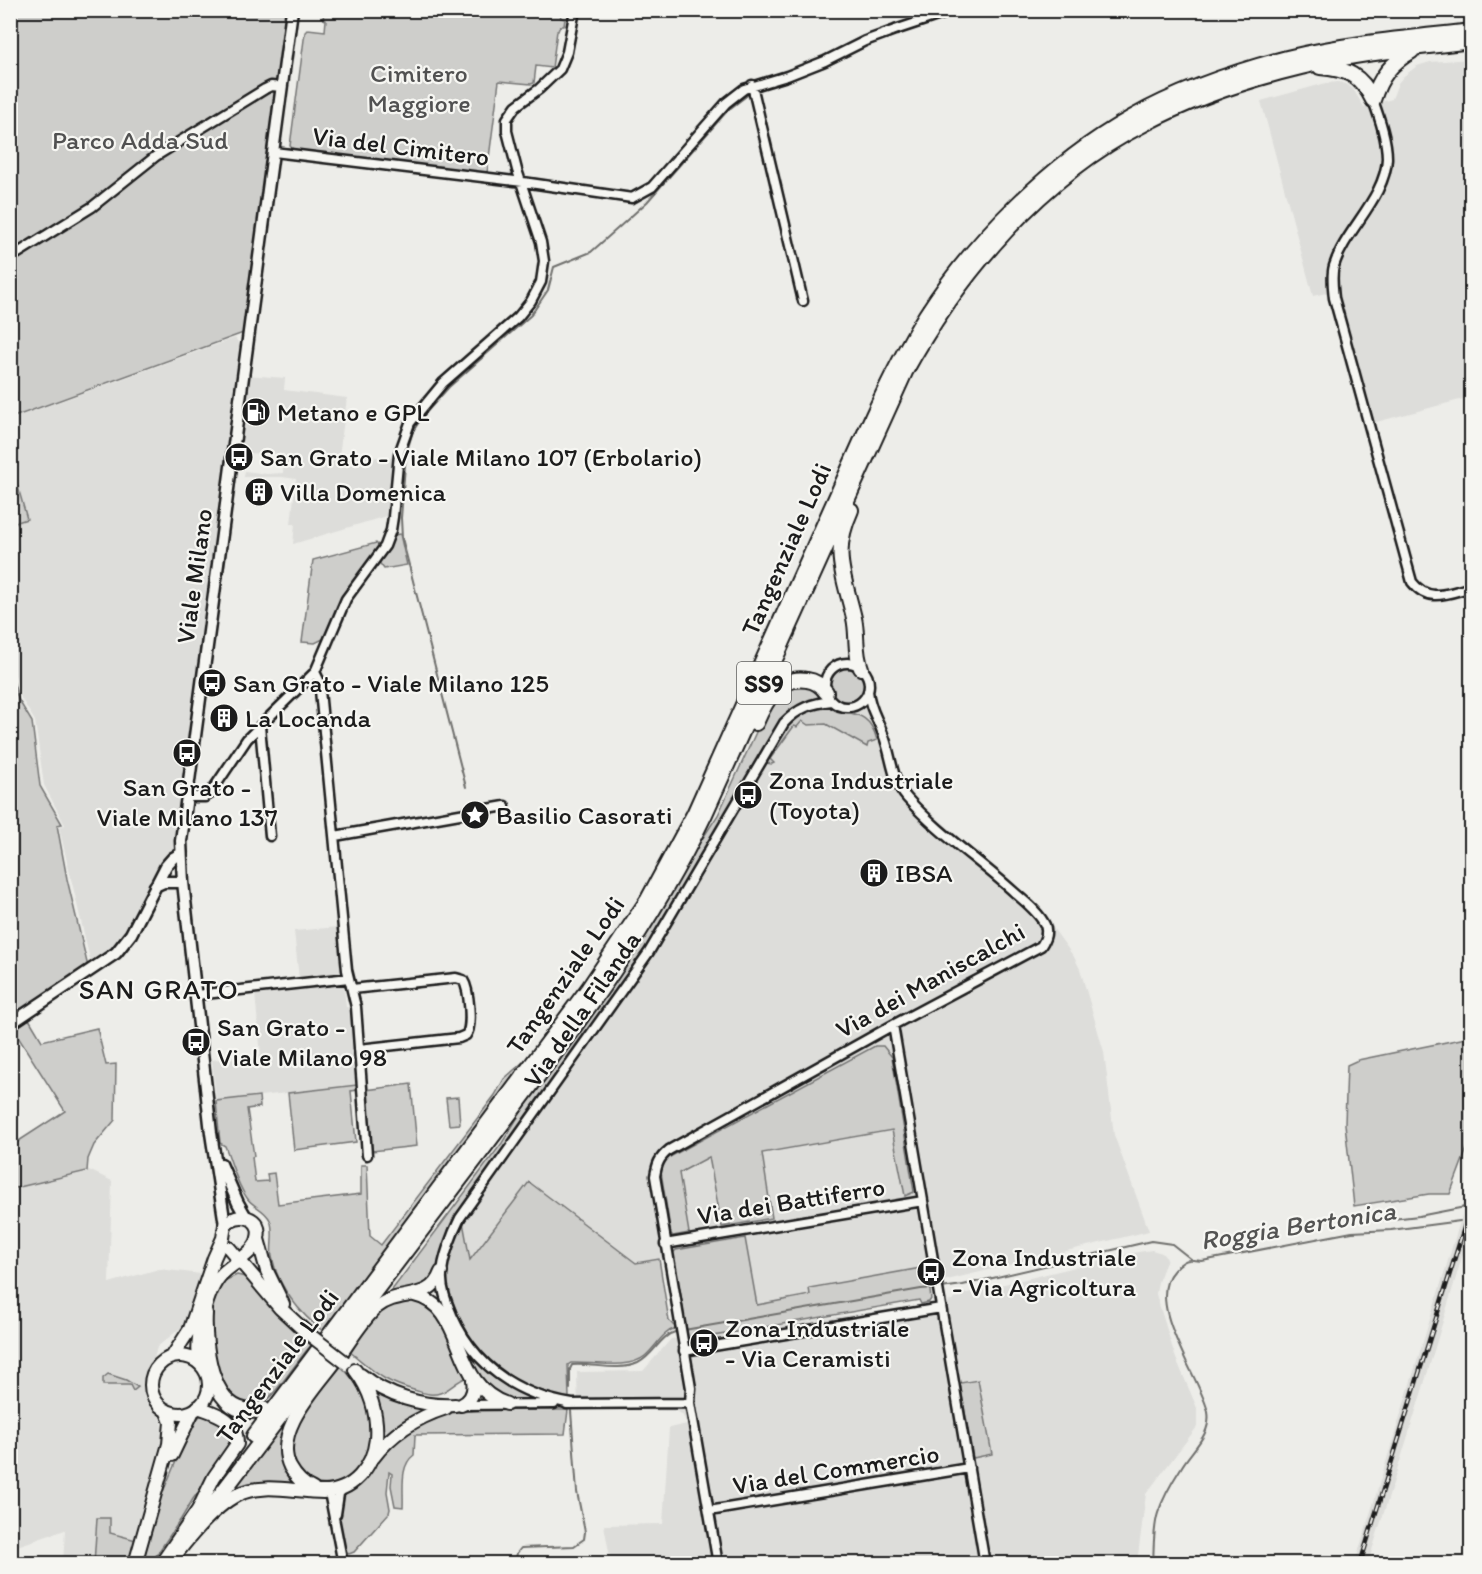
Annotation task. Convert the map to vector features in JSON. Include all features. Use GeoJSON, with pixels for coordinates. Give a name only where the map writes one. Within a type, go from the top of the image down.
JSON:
{"type":"FeatureCollection","features":[{"type":"Feature","properties":{"kind":"highway","name":"Tangenziale Lodi"},"geometry":{"type":"LineString","coordinates":[[198,1510],[588,989],[647,901],[694,814],[865,432],[899,362],[940,295],[988,235],[1041,184],[1085,148],[1128,119],[1188,90],[1267,63],[1316,52],[1472,31]]}},
{"type":"Feature","properties":{"kind":"highway","name":"SS9"},"geometry":{"type":"LineString","coordinates":[[190,1535],[492,1138],[618,966],[661,899],[691,843],[887,409],[919,347],[952,295],[990,248],[1060,181],[1116,140],[1142,124],[1173,110],[1229,87],[1303,66],[1350,57],[1472,41]]}},
{"type":"Feature","properties":{"kind":"highway"},"geometry":{"type":"LineString","coordinates":[[1373,100],[1378,84],[1386,72],[1399,58],[1418,48]]}},
{"type":"Feature","properties":{"kind":"highway"},"geometry":{"type":"LineString","coordinates":[[1303,66],[1336,68],[1359,78],[1367,87],[1373,100]]}},
{"type":"Feature","properties":{"kind":"highway"},"geometry":{"type":"LineString","coordinates":[[861,668],[857,655],[854,619],[840,567],[841,540],[847,519],[879,447],[887,409]]}},
{"type":"Feature","properties":{"kind":"highway"},"geometry":{"type":"LineString","coordinates":[[691,843],[716,810],[772,693],[787,682],[801,679],[818,684],[829,697]]}},
{"type":"Feature","properties":{"kind":"highway"},"geometry":{"type":"LineString","coordinates":[[374,1310],[475,1174],[490,1147],[492,1138]]}},
{"type":"Feature","properties":{"kind":"highway"},"geometry":{"type":"LineString","coordinates":[[205,1313],[204,1332],[207,1359],[219,1389],[236,1408],[251,1411],[263,1409]]}},
{"type":"Feature","properties":{"kind":"highway"},"geometry":{"type":"LineString","coordinates":[[209,1386],[220,1401],[237,1412],[252,1414],[263,1409],[287,1383],[300,1376]]}},
{"type":"Feature","properties":{"kind":"main road"},"geometry":{"type":"LineString","coordinates":[[302,1328],[286,1309],[271,1280],[261,1256],[258,1228],[251,1219],[234,1217],[225,1225],[226,1243],[270,1298],[302,1328],[379,1387],[420,1403],[437,1406],[458,1405]]}},
{"type":"Feature","properties":{"kind":"main road"},"geometry":{"type":"LineString","coordinates":[[159,1483],[195,1409],[204,1401],[209,1386],[208,1378],[200,1364],[198,1348],[214,1284],[258,1239]]}},
{"type":"Feature","properties":{"kind":"main road"},"geometry":{"type":"LineString","coordinates":[[198,1510],[214,1477],[234,1450],[237,1437],[232,1424],[224,1416],[195,1409],[175,1413],[166,1410],[156,1401],[151,1383],[157,1367],[172,1357],[190,1329],[214,1258],[226,1243]]}},
{"type":"Feature","properties":{"kind":"main road"},"geometry":{"type":"LineString","coordinates":[[326,1492],[308,1487],[293,1472],[286,1454],[287,1435],[300,1411],[374,1310],[389,1299],[428,1291],[435,1285],[441,1272]]}},
{"type":"Feature","properties":{"kind":"main road"},"geometry":{"type":"LineString","coordinates":[[413,1294],[422,1296],[434,1304],[445,1317],[473,1380],[489,1396],[507,1404]]}},
{"type":"Feature","properties":{"kind":"main road"},"geometry":{"type":"LineString","coordinates":[[172,1357],[187,1357],[200,1364]]}},
{"type":"Feature","properties":{"kind":"main road"},"geometry":{"type":"LineString","coordinates":[[350,1366],[365,1384],[376,1421],[374,1449],[369,1464]]}},
{"type":"Feature","properties":{"kind":"main road"},"geometry":{"type":"LineString","coordinates":[[190,1535],[222,1505],[243,1493],[271,1488],[326,1492],[344,1487],[356,1480],[384,1445],[404,1429],[432,1413],[458,1405],[471,1398],[473,1380]]}},
{"type":"Feature","properties":{"kind":"main road"},"geometry":{"type":"LineString","coordinates":[[135,1563],[171,1435],[171,1422],[166,1410]]}},
{"type":"Feature","properties":{"kind":"main road","name":"Tangenziale Lodi"},"geometry":{"type":"LineString","coordinates":[[160,1563],[198,1510]]}},
{"type":"Feature","properties":{"kind":"main road","name":"SS9"},"geometry":{"type":"LineString","coordinates":[[169,1563],[190,1535]]}},
{"type":"Feature","properties":{"kind":"street","name":"Viale Milano"},"geometry":{"type":"LineString","coordinates":[[225,1225],[183,882],[180,854],[181,829],[292,10]]}},
{"type":"Feature","properties":{"kind":"street"},"geometry":{"type":"LineString","coordinates":[[187,797],[205,797],[210,794],[247,739],[315,672],[346,599],[389,538],[399,454],[405,434],[416,414],[433,393],[518,317],[531,301],[541,282],[544,271],[542,251],[523,182],[517,170],[507,130],[507,119],[516,106],[560,69],[567,51],[575,10]]}},
{"type":"Feature","properties":{"kind":"street"},"geometry":{"type":"LineString","coordinates":[[803,301],[752,85],[787,76],[875,37],[956,10]]}},
{"type":"Feature","properties":{"kind":"street","name":"Via del Cimitero"},"geometry":{"type":"LineString","coordinates":[[274,152],[523,182],[632,198],[652,187],[726,103],[752,85]]}},
{"type":"Feature","properties":{"kind":"street"},"geometry":{"type":"LineString","coordinates":[[10,258],[92,207],[156,156],[265,89],[271,86],[282,87]]}},
{"type":"Feature","properties":{"kind":"street"},"geometry":{"type":"LineString","coordinates":[[1373,100],[1386,146],[1385,172],[1334,266],[1332,283],[1334,298],[1412,582],[1419,592],[1428,595],[1472,587]]}},
{"type":"Feature","properties":{"kind":"street"},"geometry":{"type":"LineString","coordinates":[[850,707],[861,702],[868,691],[868,679],[861,668],[845,663],[834,667],[825,681],[829,697],[840,706],[850,707],[873,716]]}},
{"type":"Feature","properties":{"kind":"street"},"geometry":{"type":"LineString","coordinates":[[315,672],[319,680],[349,978],[359,1049],[367,1155]]}},
{"type":"Feature","properties":{"kind":"street","name":"Via dei Maniscalchi"},"geometry":{"type":"LineString","coordinates":[[666,1244],[655,1176],[657,1163],[662,1155],[893,1025],[1041,946],[1045,939],[1044,924],[1032,908],[907,798],[896,780],[884,735],[869,705],[868,691]]}},
{"type":"Feature","properties":{"kind":"street","name":"Via della Filanda"},"geometry":{"type":"LineString","coordinates":[[441,1272],[460,1218],[649,952],[784,723],[796,712],[829,697]]}},
{"type":"Feature","properties":{"kind":"street"},"geometry":{"type":"LineString","coordinates":[[260,726],[270,836]]}},
{"type":"Feature","properties":{"kind":"street"},"geometry":{"type":"LineString","coordinates":[[334,836],[505,806]]}},
{"type":"Feature","properties":{"kind":"street"},"geometry":{"type":"LineString","coordinates":[[10,1024],[116,953],[131,934],[169,861],[180,854]]}},
{"type":"Feature","properties":{"kind":"street"},"geometry":{"type":"LineString","coordinates":[[155,886],[164,882],[183,882]]}},
{"type":"Feature","properties":{"kind":"street"},"geometry":{"type":"LineString","coordinates":[[196,995],[349,978]]}},
{"type":"Feature","properties":{"kind":"street"},"geometry":{"type":"LineString","coordinates":[[352,989],[456,978],[463,980],[467,987],[470,1027],[466,1035],[459,1038],[359,1049]]}},
{"type":"Feature","properties":{"kind":"street"},"geometry":{"type":"LineString","coordinates":[[893,1025],[986,1563]]}},
{"type":"Feature","properties":{"kind":"street"},"geometry":{"type":"LineString","coordinates":[[214,1147],[246,1217]]}},
{"type":"Feature","properties":{"kind":"street","name":"Via dei Battiferro"},"geometry":{"type":"LineString","coordinates":[[666,1244],[923,1201]]}},
{"type":"Feature","properties":{"kind":"street"},"geometry":{"type":"LineString","coordinates":[[666,1244],[691,1388],[690,1403],[718,1563]]}},
{"type":"Feature","properties":{"kind":"street"},"geometry":{"type":"LineString","coordinates":[[441,1272],[443,1288],[450,1309],[464,1338],[477,1356],[501,1376],[528,1392],[551,1401],[572,1404]]}},
{"type":"Feature","properties":{"kind":"street"},"geometry":{"type":"LineString","coordinates":[[684,1351],[941,1308]]}},
{"type":"Feature","properties":{"kind":"street"},"geometry":{"type":"LineString","coordinates":[[458,1405],[690,1403]]}},
{"type":"Feature","properties":{"kind":"street","name":"Via del Commercio"},"geometry":{"type":"LineString","coordinates":[[709,1511],[969,1468]]}},
{"type":"Feature","properties":{"kind":"street"},"geometry":{"type":"LineString","coordinates":[[336,1520],[339,1494],[344,1487]]}},
{"type":"Feature","properties":{"kind":"street"},"geometry":{"type":"LineString","coordinates":[[326,1492],[336,1520],[343,1563]]}},
{"type":"Feature","properties":{"kind":"shaded area"},"geometry":{"type":"Polygon","coordinates":[[[1471,59],[1471,397],[1365,425],[1326,293],[1313,296],[1261,101],[1326,83],[1339,82],[1353,89],[1364,107],[1392,99],[1398,83],[1417,66],[1430,62],[1471,59]]]}},
{"type":"Feature","properties":{"kind":"shaded area"},"geometry":{"type":"Polygon","coordinates":[[[235,338],[250,358],[247,375],[285,378],[284,390],[347,398],[339,456],[398,458],[393,514],[293,544],[295,524],[291,524],[296,479],[244,477],[245,471],[267,474],[283,473],[284,454],[233,453],[179,854],[130,933],[92,968],[59,827],[65,825],[44,785],[35,721],[21,698],[11,660],[11,524],[27,519],[11,458],[11,419],[235,338]]]}},
{"type":"Feature","properties":{"kind":"shaded area"},"geometry":{"type":"Polygon","coordinates":[[[819,699],[843,709],[874,705],[889,735],[902,778],[910,794],[1037,906],[1074,957],[1080,969],[1104,1052],[1114,1135],[1149,1231],[943,1281],[930,1282],[927,1267],[810,1288],[811,1295],[757,1305],[674,1253],[674,1256],[637,1263],[529,1182],[470,1260],[461,1209],[645,949],[777,726],[793,708],[819,699]]]}},
{"type":"Feature","properties":{"kind":"shaded area"},"geometry":{"type":"Polygon","coordinates":[[[338,927],[346,1007],[351,1007],[357,1085],[216,1101],[212,1060],[261,1055],[255,994],[300,989],[294,931],[338,927]]]}},
{"type":"Feature","properties":{"kind":"shaded area"},"geometry":{"type":"Polygon","coordinates":[[[89,1170],[112,1181],[109,1283],[159,1269],[201,1274],[183,1326],[157,1347],[144,1398],[160,1418],[163,1434],[136,1540],[110,1533],[97,1518],[94,1563],[63,1563],[65,1530],[11,1548],[10,1189],[89,1170]]]}},
{"type":"Feature","properties":{"kind":"shaded area"},"geometry":{"type":"Polygon","coordinates":[[[1471,1186],[1471,1227],[1422,1391],[1368,1563],[1355,1563],[1471,1186]]]}},
{"type":"Feature","properties":{"kind":"shaded area"},"geometry":{"type":"Polygon","coordinates":[[[1152,1250],[1162,1253],[1167,1259],[1156,1294],[1175,1356],[1197,1408],[1197,1427],[1146,1494],[1137,1563],[611,1563],[604,1525],[663,1524],[669,1428],[687,1424],[682,1414],[676,1411],[578,1410],[577,1372],[643,1371],[671,1339],[952,1301],[963,1294],[1152,1250]]]}},
{"type":"Feature","properties":{"kind":"green space","name":"Cimitero Maggiore"},"geometry":{"type":"Polygon","coordinates":[[[559,10],[561,18],[565,19],[564,26],[560,26],[557,31],[552,68],[536,66],[534,83],[531,84],[499,81],[487,173],[484,175],[293,149],[290,146],[305,32],[308,29],[325,31],[324,11],[559,10]]]}},
{"type":"Feature","properties":{"kind":"green space","name":"Parco Adda Sud"},"geometry":{"type":"Polygon","coordinates":[[[11,11],[288,11],[246,332],[11,418],[11,11]]]}},
{"type":"Feature","properties":{"kind":"green space"},"geometry":{"type":"Polygon","coordinates":[[[10,459],[27,519],[11,524],[10,524],[10,459]]]}},
{"type":"Feature","properties":{"kind":"green space"},"geometry":{"type":"Polygon","coordinates":[[[400,534],[407,565],[384,569],[378,561],[394,535],[400,534]]]}},
{"type":"Feature","properties":{"kind":"green space"},"geometry":{"type":"Polygon","coordinates":[[[376,543],[379,549],[351,585],[323,639],[315,643],[302,642],[313,560],[376,543]]]}},
{"type":"Feature","properties":{"kind":"green space"},"geometry":{"type":"Polygon","coordinates":[[[845,666],[858,672],[864,685],[858,698],[845,704],[832,698],[826,685],[832,672],[845,666]]]}},
{"type":"Feature","properties":{"kind":"green space"},"geometry":{"type":"Polygon","coordinates":[[[10,668],[18,699],[32,722],[40,786],[62,824],[57,825],[88,967],[10,1021],[10,668]]]}},
{"type":"Feature","properties":{"kind":"green space"},"geometry":{"type":"Polygon","coordinates":[[[797,683],[816,689],[819,699],[793,708],[777,726],[645,949],[456,1216],[431,1283],[411,1291],[394,1292],[392,1290],[502,1143],[534,1091],[639,945],[718,815],[757,730],[774,699],[797,683]]]}},
{"type":"Feature","properties":{"kind":"green space"},"geometry":{"type":"Polygon","coordinates":[[[827,707],[864,718],[874,730],[877,740],[868,743],[867,747],[826,724],[808,725],[802,721],[797,727],[794,726],[770,759],[774,763],[766,763],[783,733],[796,718],[805,712],[827,707]]]}},
{"type":"Feature","properties":{"kind":"green space"},"geometry":{"type":"Polygon","coordinates":[[[29,1019],[42,1041],[97,1028],[106,1065],[116,1064],[115,1120],[94,1145],[88,1159],[87,1171],[11,1189],[11,1146],[65,1111],[13,1029],[29,1019]]]}},
{"type":"Feature","properties":{"kind":"green space"},"geometry":{"type":"Polygon","coordinates":[[[1471,1037],[1471,1138],[1450,1194],[1429,1194],[1354,1206],[1345,1124],[1347,1065],[1358,1060],[1471,1037]]]}},
{"type":"Feature","properties":{"kind":"green space"},"geometry":{"type":"Polygon","coordinates":[[[875,1046],[883,1046],[892,1057],[914,1192],[905,1196],[892,1130],[762,1153],[772,1218],[722,1227],[709,1157],[679,1173],[689,1233],[673,1236],[671,1234],[661,1172],[666,1159],[875,1046]]]}},
{"type":"Feature","properties":{"kind":"green space"},"geometry":{"type":"Polygon","coordinates":[[[522,1063],[523,1065],[324,1332],[291,1299],[279,1279],[272,1257],[270,1220],[243,1192],[225,1146],[220,1143],[216,1101],[259,1096],[260,1107],[247,1109],[254,1156],[252,1157],[255,1182],[268,1181],[267,1174],[274,1173],[278,1204],[361,1194],[361,1165],[367,1165],[370,1236],[381,1245],[495,1095],[504,1079],[522,1063]]]}},
{"type":"Feature","properties":{"kind":"green space"},"geometry":{"type":"Polygon","coordinates":[[[411,1084],[417,1146],[372,1151],[366,1090],[411,1084]]]}},
{"type":"Feature","properties":{"kind":"green space"},"geometry":{"type":"Polygon","coordinates":[[[357,1085],[358,1090],[351,1091],[356,1142],[294,1150],[288,1093],[357,1085]]]}},
{"type":"Feature","properties":{"kind":"green space"},"geometry":{"type":"Polygon","coordinates":[[[458,1097],[460,1124],[449,1125],[446,1098],[458,1097]]]}},
{"type":"Feature","properties":{"kind":"green space"},"geometry":{"type":"Polygon","coordinates":[[[529,1182],[636,1263],[659,1259],[669,1321],[676,1328],[659,1340],[645,1356],[629,1363],[571,1363],[568,1365],[569,1398],[531,1388],[498,1369],[473,1341],[463,1325],[448,1288],[446,1270],[463,1222],[470,1260],[529,1182]]]}},
{"type":"Feature","properties":{"kind":"green space"},"geometry":{"type":"Polygon","coordinates":[[[745,1238],[757,1305],[810,1295],[809,1288],[927,1267],[931,1299],[921,1304],[919,1300],[708,1337],[708,1341],[693,1343],[688,1337],[673,1253],[676,1250],[745,1238]]]}},
{"type":"Feature","properties":{"kind":"green space"},"geometry":{"type":"Polygon","coordinates":[[[237,1275],[245,1277],[250,1282],[253,1281],[277,1315],[313,1343],[267,1400],[248,1405],[236,1400],[227,1391],[215,1363],[209,1334],[211,1311],[222,1282],[237,1275]]]}},
{"type":"Feature","properties":{"kind":"green space"},"geometry":{"type":"Polygon","coordinates":[[[411,1299],[426,1305],[439,1315],[468,1377],[440,1393],[425,1393],[395,1384],[373,1371],[349,1351],[383,1306],[411,1299]]]}},
{"type":"Feature","properties":{"kind":"green space"},"geometry":{"type":"Polygon","coordinates":[[[465,1350],[468,1350],[490,1374],[532,1400],[506,1399],[482,1384],[465,1350]]]}},
{"type":"Feature","properties":{"kind":"green space"},"geometry":{"type":"Polygon","coordinates":[[[338,1364],[356,1384],[362,1396],[367,1409],[371,1437],[363,1463],[357,1471],[340,1482],[320,1484],[311,1482],[303,1476],[291,1455],[290,1448],[296,1421],[338,1364]]]}},
{"type":"Feature","properties":{"kind":"green space"},"geometry":{"type":"Polygon","coordinates":[[[108,1374],[138,1387],[133,1391],[130,1385],[103,1385],[103,1378],[108,1374]]]}},
{"type":"Feature","properties":{"kind":"green space"},"geometry":{"type":"Polygon","coordinates":[[[978,1380],[992,1454],[973,1458],[960,1383],[978,1380]]]}},
{"type":"Feature","properties":{"kind":"green space"},"geometry":{"type":"Polygon","coordinates":[[[371,1386],[431,1408],[381,1444],[371,1386]]]}},
{"type":"Feature","properties":{"kind":"green space"},"geometry":{"type":"Polygon","coordinates":[[[481,1410],[568,1410],[565,1434],[415,1435],[414,1455],[406,1465],[404,1472],[403,1507],[395,1506],[391,1486],[392,1474],[389,1472],[387,1492],[389,1513],[354,1552],[349,1554],[344,1552],[339,1520],[343,1497],[373,1467],[382,1453],[415,1427],[448,1413],[481,1410]]]}},
{"type":"Feature","properties":{"kind":"green space"},"geometry":{"type":"Polygon","coordinates":[[[200,1416],[215,1418],[226,1427],[232,1435],[231,1448],[193,1499],[151,1563],[142,1564],[159,1501],[192,1424],[200,1416]]]}},
{"type":"Feature","properties":{"kind":"green space"},"geometry":{"type":"Polygon","coordinates":[[[288,1417],[290,1419],[285,1428],[297,1484],[235,1492],[233,1489],[288,1417]]]}},
{"type":"Feature","properties":{"kind":"green space"},"geometry":{"type":"Polygon","coordinates":[[[97,1518],[110,1518],[110,1533],[136,1540],[128,1563],[94,1564],[97,1518]]]}},
{"type":"Feature","properties":{"kind":"waterway"},"geometry":{"type":"LineString","coordinates":[[466,787],[402,538],[401,518],[406,454],[413,431],[449,387],[531,315],[548,290],[554,267],[591,252],[617,229],[647,202],[728,110],[749,94]]}},
{"type":"Feature","properties":{"kind":"waterway"},"geometry":{"type":"LineString","coordinates":[[1383,1220],[1465,1207]]}},
{"type":"Feature","properties":{"kind":"waterway","name":"Roggia Bertonica"},"geometry":{"type":"LineString","coordinates":[[1153,1564],[1155,1525],[1160,1507],[1185,1461],[1204,1435],[1208,1420],[1203,1397],[1169,1320],[1165,1301],[1166,1284],[1174,1270],[1187,1260],[1202,1261],[1352,1232],[1391,1230],[1460,1221]]}},
{"type":"Feature","properties":{"kind":"waterway"},"geometry":{"type":"LineString","coordinates":[[941,1288],[963,1285],[1151,1241],[1172,1244],[1191,1259]]}},
{"type":"Feature","properties":{"kind":"waterway"},"geometry":{"type":"LineString","coordinates":[[684,1330],[936,1288]]}},
{"type":"Feature","properties":{"kind":"waterway"},"geometry":{"type":"LineString","coordinates":[[570,1389],[572,1365],[630,1366],[644,1359],[661,1341],[671,1333],[678,1331]]}},
{"type":"Feature","properties":{"kind":"waterway"},"geometry":{"type":"LineString","coordinates":[[515,1564],[517,1553],[521,1548],[574,1546],[584,1539],[585,1532],[577,1492],[571,1411]]}},
{"type":"Feature","properties":{"kind":"railway"},"geometry":{"type":"LineString","coordinates":[[1360,1564],[1472,1202]]}},
{"type":"Feature","properties":{"kind":"place","name":"Metano e GPL"},"geometry":{"type":"Point","coordinates":[256,412]}},
{"type":"Feature","properties":{"kind":"place","name":"San Grato - Viale Milano 107 (Erbolario)"},"geometry":{"type":"Point","coordinates":[239,457]}},
{"type":"Feature","properties":{"kind":"place","name":"Villa Domenica"},"geometry":{"type":"Point","coordinates":[259,492]}},
{"type":"Feature","properties":{"kind":"place","name":"San Grato - Viale Milano 125"},"geometry":{"type":"Point","coordinates":[212,683]}},
{"type":"Feature","properties":{"kind":"place","name":"La Locanda"},"geometry":{"type":"Point","coordinates":[224,718]}},
{"type":"Feature","properties":{"kind":"place","name":"San Grato - Viale Milano 137"},"geometry":{"type":"Point","coordinates":[187,753]}},
{"type":"Feature","properties":{"kind":"place","name":"Zona Industriale (Toyota)"},"geometry":{"type":"Point","coordinates":[748,795]}},
{"type":"Feature","properties":{"kind":"place","name":"Basilio Casorati"},"geometry":{"type":"Point","coordinates":[475,815]}},
{"type":"Feature","properties":{"kind":"place","name":"IBSA"},"geometry":{"type":"Point","coordinates":[874,873]}},
{"type":"Feature","properties":{"kind":"place","name":"San Grato - Viale Milano 98"},"geometry":{"type":"Point","coordinates":[196,1042]}},
{"type":"Feature","properties":{"kind":"place","name":"Zona Industriale - Via Agricoltura"},"geometry":{"type":"Point","coordinates":[931,1272]}},
{"type":"Feature","properties":{"kind":"place","name":"Zona Industriale - Via Ceramisti"},"geometry":{"type":"Point","coordinates":[704,1343]}},
{"type":"Feature","properties":{"kind":"district","name":"SAN GRATO"},"geometry":{"type":"Point","coordinates":[159,989]}}]}
